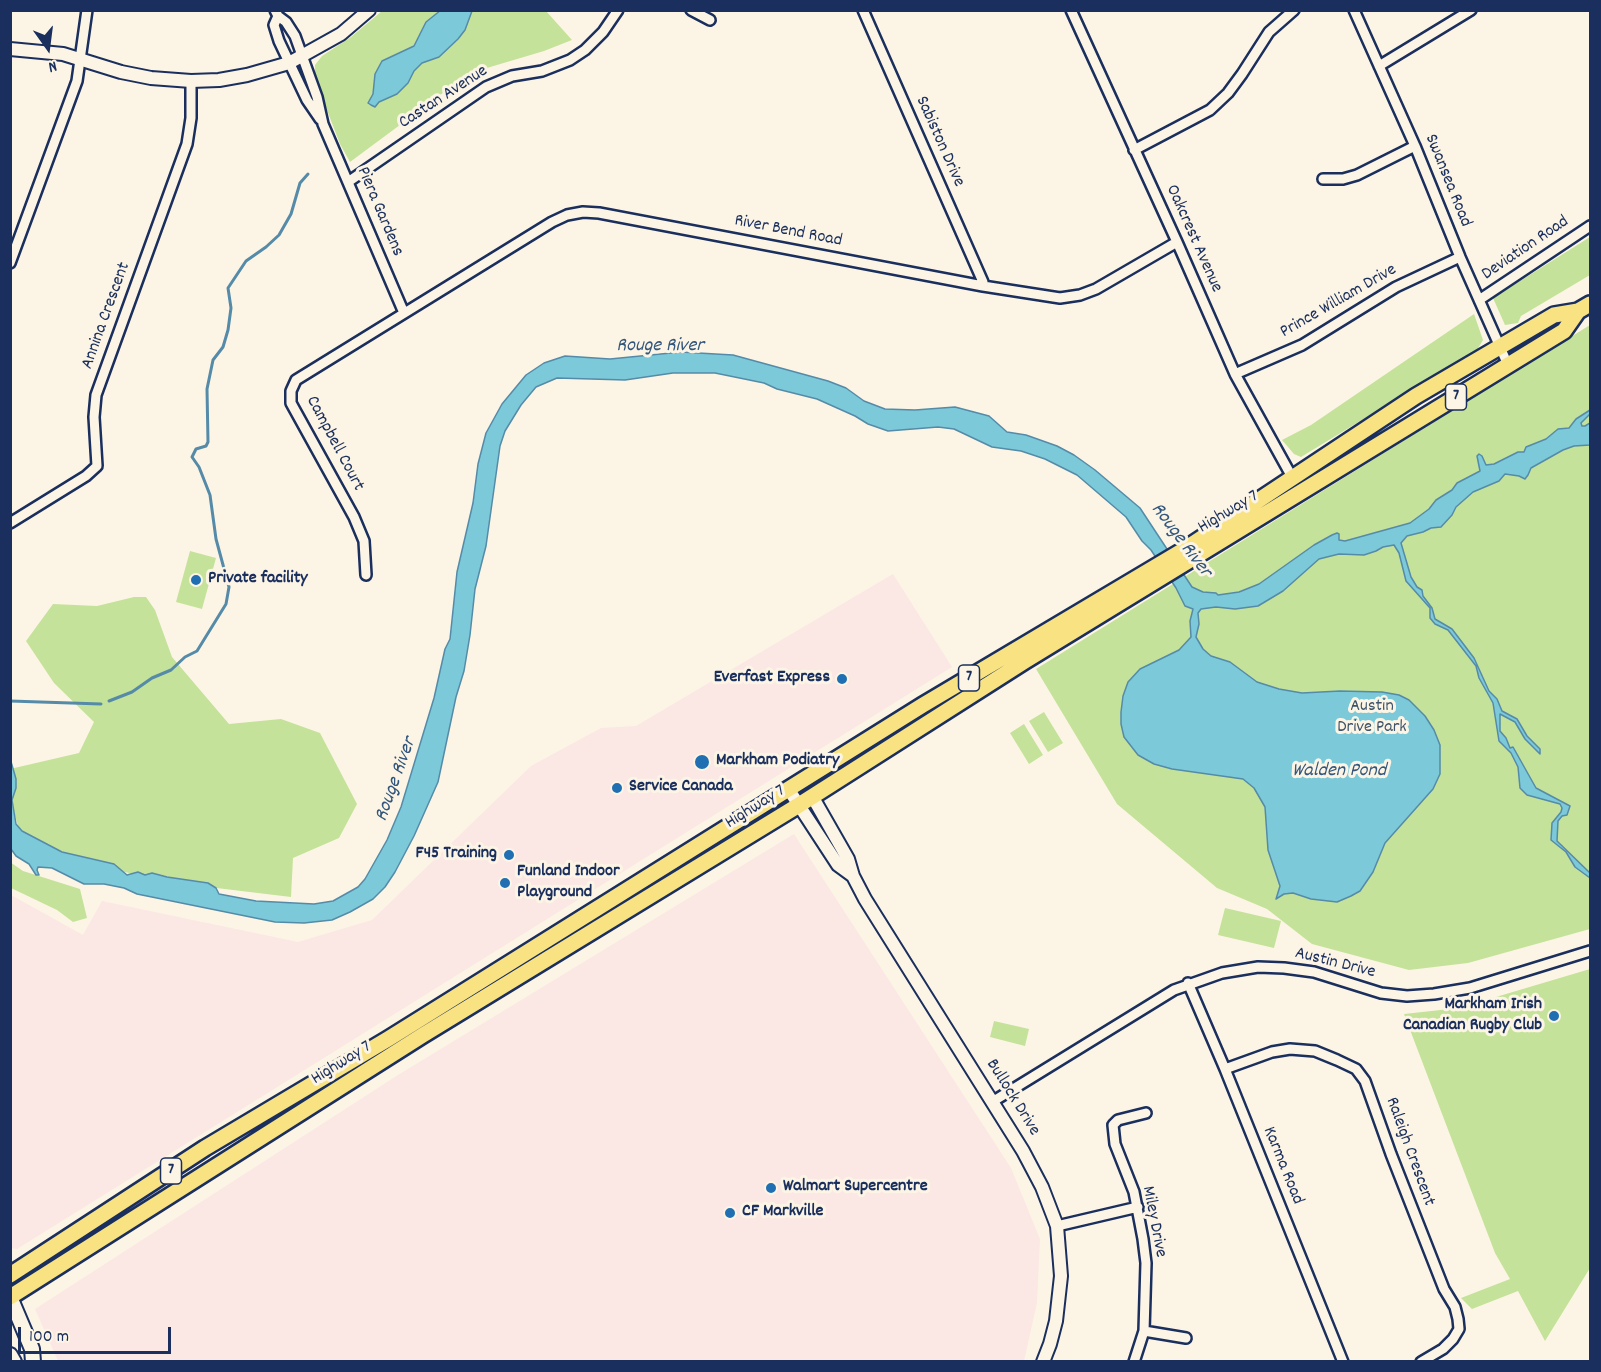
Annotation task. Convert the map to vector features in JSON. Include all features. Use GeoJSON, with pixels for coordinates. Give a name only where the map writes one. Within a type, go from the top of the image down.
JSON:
{"type":"FeatureCollection","features":[{"type":"Feature","properties":{"kind":"main road","name":"Highway 7"},"geometry":{"type":"LineString","coordinates":[[1185,556],[1292,477],[1416,396],[1554,315],[1584,308]]}},
{"type":"Feature","properties":{"kind":"main road","name":"Highway 7"},"geometry":{"type":"LineString","coordinates":[[10,1275],[205,1148],[334,1072],[923,705],[1140,583],[1564,331],[1584,308]]}},
{"type":"Feature","properties":{"kind":"main road","name":"Highway 7"},"geometry":{"type":"LineString","coordinates":[[10,1297],[423,1035],[799,805],[1140,583]]}},
{"type":"Feature","properties":{"kind":"main road"},"geometry":{"type":"LineString","coordinates":[[10,1297],[32,1349],[33,1362]]}},
{"type":"Feature","properties":{"kind":"main road"},"geometry":{"type":"LineString","coordinates":[[10,1355],[14,1362]]}},
{"type":"Feature","properties":{"kind":"street"},"geometry":{"type":"LineString","coordinates":[[10,263],[74,91],[87,10]]}},
{"type":"Feature","properties":{"kind":"street"},"geometry":{"type":"LineString","coordinates":[[10,50],[55,52],[139,76],[191,81],[237,77],[289,63],[303,56],[341,34],[369,10]]}},
{"type":"Feature","properties":{"kind":"street","name":"Castan Avenue"},"geometry":{"type":"LineString","coordinates":[[348,182],[486,87],[512,76],[542,71],[570,60],[585,50],[603,32],[618,10]]}},
{"type":"Feature","properties":{"kind":"street"},"geometry":{"type":"LineString","coordinates":[[690,10],[710,20]]}},
{"type":"Feature","properties":{"kind":"street","name":"Sabiston Drive"},"geometry":{"type":"LineString","coordinates":[[862,10],[983,286]]}},
{"type":"Feature","properties":{"kind":"street","name":"Oakcrest Avenue"},"geometry":{"type":"LineString","coordinates":[[1071,10],[1235,374],[1292,477]]}},
{"type":"Feature","properties":{"kind":"street"},"geometry":{"type":"LineString","coordinates":[[1134,150],[1210,110],[1228,93],[1269,32],[1294,10]]}},
{"type":"Feature","properties":{"kind":"street","name":"Swansea Road"},"geometry":{"type":"LineString","coordinates":[[1354,10],[1415,146],[1460,257],[1508,365]]}},
{"type":"Feature","properties":{"kind":"street"},"geometry":{"type":"LineString","coordinates":[[1379,66],[1471,10]]}},
{"type":"Feature","properties":{"kind":"street","name":"Piera Gardens"},"geometry":{"type":"LineString","coordinates":[[276,13],[286,22],[295,36],[317,97],[323,124]]}},
{"type":"Feature","properties":{"kind":"street","name":"Piera Gardens"},"geometry":{"type":"LineString","coordinates":[[276,13],[274,25],[289,63],[307,100],[323,124],[404,313]]}},
{"type":"Feature","properties":{"kind":"street","name":"Annina Crescent"},"geometry":{"type":"LineString","coordinates":[[10,523],[86,476],[97,466],[94,417],[96,395],[185,151],[191,118],[191,81]]}},
{"type":"Feature","properties":{"kind":"street"},"geometry":{"type":"LineString","coordinates":[[1323,179],[1343,179],[1357,175],[1415,146]]}},
{"type":"Feature","properties":{"kind":"street","name":"River Bend Road"},"geometry":{"type":"LineString","coordinates":[[404,313],[552,222],[567,215],[583,212],[610,215],[983,286],[1060,298],[1080,296],[1177,242]]}},
{"type":"Feature","properties":{"kind":"street","name":"Deviation Road"},"geometry":{"type":"LineString","coordinates":[[1479,300],[1590,226]]}},
{"type":"Feature","properties":{"kind":"street","name":"Prince William Drive"},"geometry":{"type":"LineString","coordinates":[[1235,374],[1302,345],[1396,286],[1460,257]]}},
{"type":"Feature","properties":{"kind":"street","name":"Campbell Court"},"geometry":{"type":"LineString","coordinates":[[366,575],[364,541],[354,517],[291,403],[291,391],[296,380],[306,373],[404,313]]}},
{"type":"Feature","properties":{"kind":"street","name":"Bullock Drive"},"geometry":{"type":"LineString","coordinates":[[789,790],[838,866],[854,876]]}},
{"type":"Feature","properties":{"kind":"street","name":"Bullock Drive"},"geometry":{"type":"LineString","coordinates":[[812,796],[848,858],[865,899],[1033,1168],[1057,1226],[1061,1276],[1060,1298],[1050,1344],[1043,1362]]}},
{"type":"Feature","properties":{"kind":"street","name":"Austin Drive"},"geometry":{"type":"LineString","coordinates":[[992,1102],[1148,1005],[1188,983],[1222,972],[1284,968],[1314,972],[1381,993],[1407,996],[1470,988],[1590,951]]}},
{"type":"Feature","properties":{"kind":"street","name":"Karma Road"},"geometry":{"type":"LineString","coordinates":[[1188,983],[1225,1069],[1342,1362]]}},
{"type":"Feature","properties":{"kind":"street","name":"Raleigh Crescent"},"geometry":{"type":"LineString","coordinates":[[1225,1069],[1272,1052],[1290,1049],[1315,1051],[1337,1060],[1356,1069],[1365,1080],[1391,1154],[1458,1319],[1459,1329],[1453,1339],[1443,1349],[1421,1362]]}},
{"type":"Feature","properties":{"kind":"street","name":"Miley Drive"},"geometry":{"type":"LineString","coordinates":[[1134,1362],[1144,1331],[1146,1263],[1134,1192],[1115,1144],[1113,1125],[1118,1120],[1146,1113]]}},
{"type":"Feature","properties":{"kind":"street"},"geometry":{"type":"LineString","coordinates":[[1057,1226],[1137,1207]]}},
{"type":"Feature","properties":{"kind":"street"},"geometry":{"type":"LineString","coordinates":[[1144,1331],[1186,1338]]}},
{"type":"Feature","properties":{"kind":"shaded area"},"geometry":{"type":"Polygon","coordinates":[[[893,574],[952,667],[17,1249],[11,1248],[11,895],[83,935],[102,901],[298,942],[372,920],[531,766],[601,728],[636,726],[893,574]]]}},
{"type":"Feature","properties":{"kind":"shaded area"},"geometry":{"type":"Polygon","coordinates":[[[794,834],[1011,1168],[1040,1239],[1037,1303],[1024,1361],[58,1361],[35,1309],[398,1075],[794,834]]]}},
{"type":"Feature","properties":{"kind":"green space"},"geometry":{"type":"Polygon","coordinates":[[[382,11],[546,11],[572,40],[544,51],[470,73],[350,162],[340,144],[315,79],[315,65],[322,56],[351,37],[382,11]]]}},
{"type":"Feature","properties":{"kind":"green space"},"geometry":{"type":"Polygon","coordinates":[[[1590,237],[1590,275],[1521,316],[1518,323],[1505,325],[1493,298],[1590,237]]]}},
{"type":"Feature","properties":{"kind":"green space"},"geometry":{"type":"Polygon","coordinates":[[[1474,314],[1483,340],[1477,350],[1301,457],[1294,454],[1282,440],[1311,425],[1474,314]]]}},
{"type":"Feature","properties":{"kind":"green space","name":"Austin Drive Park"},"geometry":{"type":"Polygon","coordinates":[[[1590,325],[1590,929],[1468,963],[1409,970],[1312,944],[1267,909],[1217,888],[1117,804],[1036,669],[1590,325]]]}},
{"type":"Feature","properties":{"kind":"green space","name":"Private facility"},"geometry":{"type":"Polygon","coordinates":[[[190,551],[216,558],[202,609],[176,602],[190,551]]]}},
{"type":"Feature","properties":{"kind":"green space"},"geometry":{"type":"Polygon","coordinates":[[[134,597],[146,597],[155,610],[172,657],[229,724],[281,719],[320,733],[357,804],[339,838],[293,858],[291,897],[175,883],[120,871],[22,841],[12,804],[10,769],[79,753],[94,722],[54,683],[26,641],[53,604],[97,606],[134,597]]]}},
{"type":"Feature","properties":{"kind":"green space"},"geometry":{"type":"Polygon","coordinates":[[[1044,712],[1063,743],[1048,752],[1029,721],[1044,712]]]}},
{"type":"Feature","properties":{"kind":"green space"},"geometry":{"type":"Polygon","coordinates":[[[1024,724],[1043,755],[1029,764],[1010,733],[1024,724]]]}},
{"type":"Feature","properties":{"kind":"green space"},"geometry":{"type":"Polygon","coordinates":[[[10,862],[23,871],[80,889],[87,918],[73,922],[57,910],[11,888],[10,862]]]}},
{"type":"Feature","properties":{"kind":"green space"},"geometry":{"type":"Polygon","coordinates":[[[1225,908],[1281,921],[1274,948],[1218,935],[1225,908]]]}},
{"type":"Feature","properties":{"kind":"green space"},"geometry":{"type":"Polygon","coordinates":[[[1590,969],[1590,1268],[1545,1341],[1518,1291],[1472,1309],[1461,1298],[1510,1279],[1495,1253],[1404,1014],[1459,1008],[1590,969]]]}},
{"type":"Feature","properties":{"kind":"green space"},"geometry":{"type":"Polygon","coordinates":[[[994,1021],[1029,1029],[1025,1046],[990,1037],[994,1021]]]}},
{"type":"Feature","properties":{"kind":"water"},"geometry":{"type":"Polygon","coordinates":[[[441,10],[472,11],[465,30],[458,39],[439,57],[422,63],[397,94],[379,102],[375,107],[368,103],[373,94],[375,74],[382,61],[414,46],[426,22],[441,10]]]}},
{"type":"Feature","properties":{"kind":"water","name":"Walden Pond"},"geometry":{"type":"Polygon","coordinates":[[[681,352],[733,355],[828,381],[846,388],[864,401],[885,409],[915,410],[955,407],[989,416],[1007,432],[1026,435],[1057,446],[1095,470],[1140,508],[1192,587],[1218,595],[1239,592],[1259,584],[1314,545],[1337,533],[1339,540],[1345,541],[1410,523],[1429,509],[1436,500],[1452,490],[1457,483],[1480,471],[1477,456],[1479,454],[1486,465],[1494,464],[1518,452],[1524,452],[1526,447],[1546,439],[1558,429],[1569,428],[1576,419],[1590,410],[1590,414],[1581,423],[1585,426],[1590,423],[1590,445],[1574,446],[1563,450],[1531,468],[1525,479],[1505,474],[1499,481],[1473,492],[1456,507],[1441,527],[1407,536],[1401,543],[1411,577],[1417,587],[1422,590],[1435,619],[1452,629],[1474,658],[1489,691],[1497,699],[1502,711],[1517,719],[1527,736],[1540,749],[1540,754],[1525,739],[1515,722],[1500,714],[1500,731],[1510,748],[1513,747],[1536,788],[1570,806],[1567,815],[1562,816],[1558,821],[1557,841],[1590,873],[1590,878],[1575,867],[1566,852],[1551,840],[1552,823],[1561,812],[1560,804],[1527,795],[1520,788],[1518,767],[1511,753],[1499,741],[1493,703],[1479,678],[1476,666],[1448,630],[1435,624],[1430,618],[1430,608],[1406,581],[1399,553],[1394,545],[1364,555],[1339,554],[1319,559],[1283,591],[1258,606],[1235,609],[1216,607],[1201,609],[1198,613],[1199,624],[1196,637],[1203,649],[1211,656],[1230,662],[1257,682],[1302,693],[1340,691],[1382,692],[1399,695],[1409,700],[1425,716],[1440,745],[1440,774],[1433,789],[1385,843],[1373,872],[1360,891],[1337,902],[1311,899],[1293,893],[1284,894],[1276,899],[1280,886],[1268,850],[1265,807],[1254,788],[1243,779],[1172,769],[1154,764],[1138,755],[1124,737],[1121,712],[1128,682],[1140,669],[1179,650],[1191,637],[1190,621],[1193,609],[1185,606],[1151,550],[1126,517],[1077,475],[1045,459],[1021,451],[992,447],[954,429],[938,427],[888,431],[868,424],[817,399],[777,389],[764,383],[715,373],[673,373],[625,380],[557,378],[536,387],[521,405],[505,431],[500,446],[486,546],[475,589],[464,671],[456,697],[438,782],[395,872],[373,899],[332,920],[304,923],[275,922],[137,894],[124,888],[104,884],[84,884],[52,868],[38,867],[39,875],[36,875],[29,864],[16,856],[11,849],[10,758],[16,779],[12,800],[16,824],[22,831],[62,852],[114,864],[127,875],[138,872],[145,875],[152,873],[208,883],[216,888],[219,894],[256,901],[314,904],[333,901],[358,887],[387,840],[401,807],[434,698],[445,649],[450,639],[457,572],[473,503],[478,464],[486,433],[502,404],[526,375],[544,363],[565,356],[610,359],[681,352]]]}},
{"type":"Feature","properties":{"kind":"waterway"},"geometry":{"type":"LineString","coordinates":[[109,701],[132,692],[152,678],[171,670],[185,657],[197,651],[226,604],[229,587],[216,539],[210,495],[199,467],[192,457],[196,449],[206,446],[208,442],[207,389],[213,360],[223,347],[228,330],[231,308],[228,288],[246,261],[279,235],[291,214],[300,183],[308,174]]}},
{"type":"Feature","properties":{"kind":"waterway"},"geometry":{"type":"LineString","coordinates":[[10,701],[101,704]]}},
{"type":"Feature","properties":{"kind":"place","name":"Private facility"},"geometry":{"type":"Point","coordinates":[196,580]}},
{"type":"Feature","properties":{"kind":"place","name":"Everfast Express"},"geometry":{"type":"Point","coordinates":[842,679]}},
{"type":"Feature","properties":{"kind":"place","name":"Markham Podiatry"},"geometry":{"type":"Point","coordinates":[702,762]}},
{"type":"Feature","properties":{"kind":"place","name":"Service Canada"},"geometry":{"type":"Point","coordinates":[617,788]}},
{"type":"Feature","properties":{"kind":"place","name":"F45 Training"},"geometry":{"type":"Point","coordinates":[509,855]}},
{"type":"Feature","properties":{"kind":"place","name":"Funland Indoor Playground"},"geometry":{"type":"Point","coordinates":[505,883]}},
{"type":"Feature","properties":{"kind":"place","name":"Markham Irish Canadian Rugby Club"},"geometry":{"type":"Point","coordinates":[1554,1016]}},
{"type":"Feature","properties":{"kind":"place","name":"Walmart Supercentre"},"geometry":{"type":"Point","coordinates":[771,1188]}},
{"type":"Feature","properties":{"kind":"place","name":"CF Markville"},"geometry":{"type":"Point","coordinates":[730,1213]}},
{"type":"Feature","properties":{"kind":"water label","name":"Rouge River"},"geometry":{"type":"Point","coordinates":[660,347]}},
{"type":"Feature","properties":{"kind":"water label","name":"Rouge River"},"geometry":{"type":"Point","coordinates":[1180,541]}},
{"type":"Feature","properties":{"kind":"water label","name":"Rouge River"},"geometry":{"type":"Point","coordinates":[397,780]}}]}
